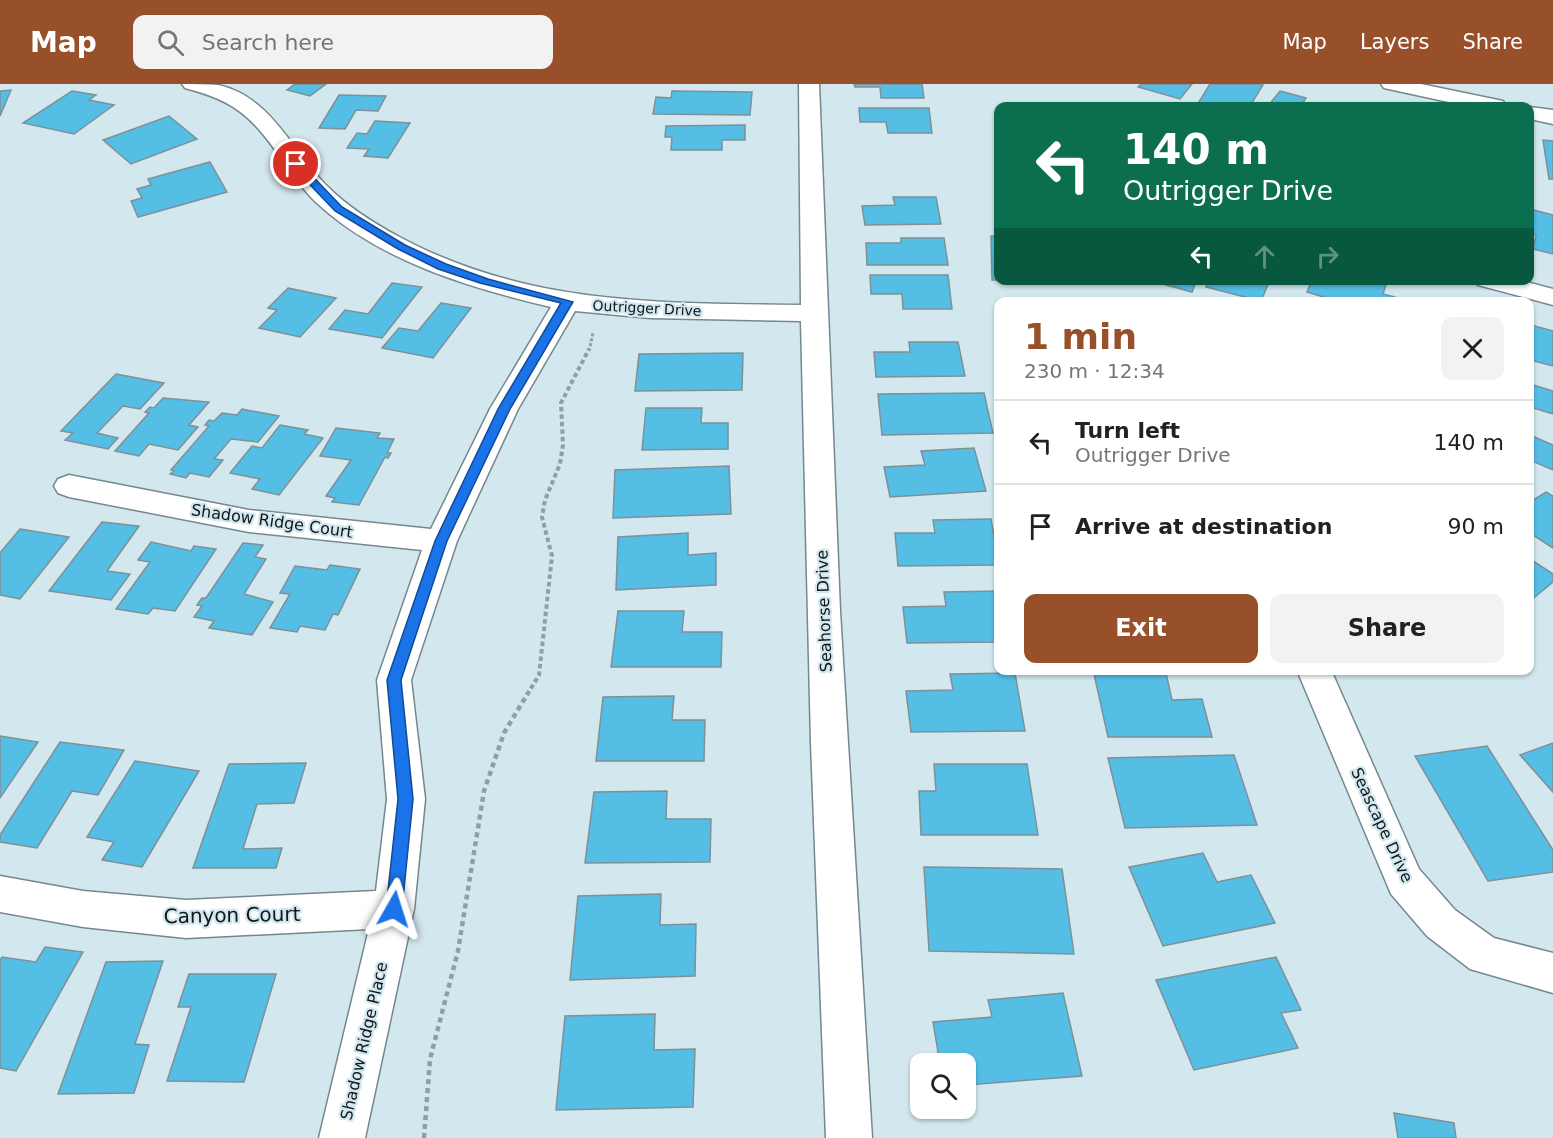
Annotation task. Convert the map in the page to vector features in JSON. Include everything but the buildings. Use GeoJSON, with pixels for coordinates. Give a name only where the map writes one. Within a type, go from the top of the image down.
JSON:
{"type":"FeatureCollection","features":[{"type":"Feature","properties":{"kind":"street","name":"Outrigger Drive"},"geometry":{"type":"LineString","coordinates":[[192,84],[233,99],[253,111],[310,182],[338,209],[402,247],[442,266],[484,281],[567,302],[627,309],[813,313]]}},
{"type":"Feature","properties":{"kind":"street","name":"Seahorse Drive"},"geometry":{"type":"LineString","coordinates":[[809,84],[813,313],[829,761],[849,1138]]}},
{"type":"Feature","properties":{"kind":"street"},"geometry":{"type":"LineString","coordinates":[[1391,84],[1476,102]]}},
{"type":"Feature","properties":{"kind":"street"},"geometry":{"type":"LineString","coordinates":[[1534,114],[1553,117]]}},
{"type":"Feature","properties":{"kind":"street"},"geometry":{"type":"LineString","coordinates":[[1505,285],[1553,297]]}},
{"type":"Feature","properties":{"kind":"street","name":"Shadow Ridge Place"},"geometry":{"type":"LineString","coordinates":[[342,1138],[394,909],[406,799],[394,680],[441,541],[504,409],[567,302]]}},
{"type":"Feature","properties":{"kind":"street","name":"Shadow Ridge Court"},"geometry":{"type":"LineString","coordinates":[[69,486],[249,521],[441,541]]}},
{"type":"Feature","properties":{"kind":"street","name":"Seascape Drive"},"geometry":{"type":"LineString","coordinates":[[1316,675],[1405,881],[1441,923],[1484,955],[1553,973]]}},
{"type":"Feature","properties":{"kind":"street","name":"Canyon Court"},"geometry":{"type":"LineString","coordinates":[[0,894],[83,909],[186,919],[394,909]]}},
{"type":"Feature","properties":{"kind":"path"},"geometry":{"type":"LineString","coordinates":[[424,1138],[430,1059],[458,951],[484,791],[504,733],[539,675],[552,556],[542,517],[544,500],[560,464],[563,445],[561,403],[588,355],[594,326],[567,302]]}},
{"type":"Feature","properties":{"kind":"route"},"geometry":{"type":"LineString","coordinates":[[296,164],[310,182],[338,209],[402,247],[442,266],[484,281],[567,302],[504,409],[441,541],[394,680],[406,799],[394,909]]}}]}
